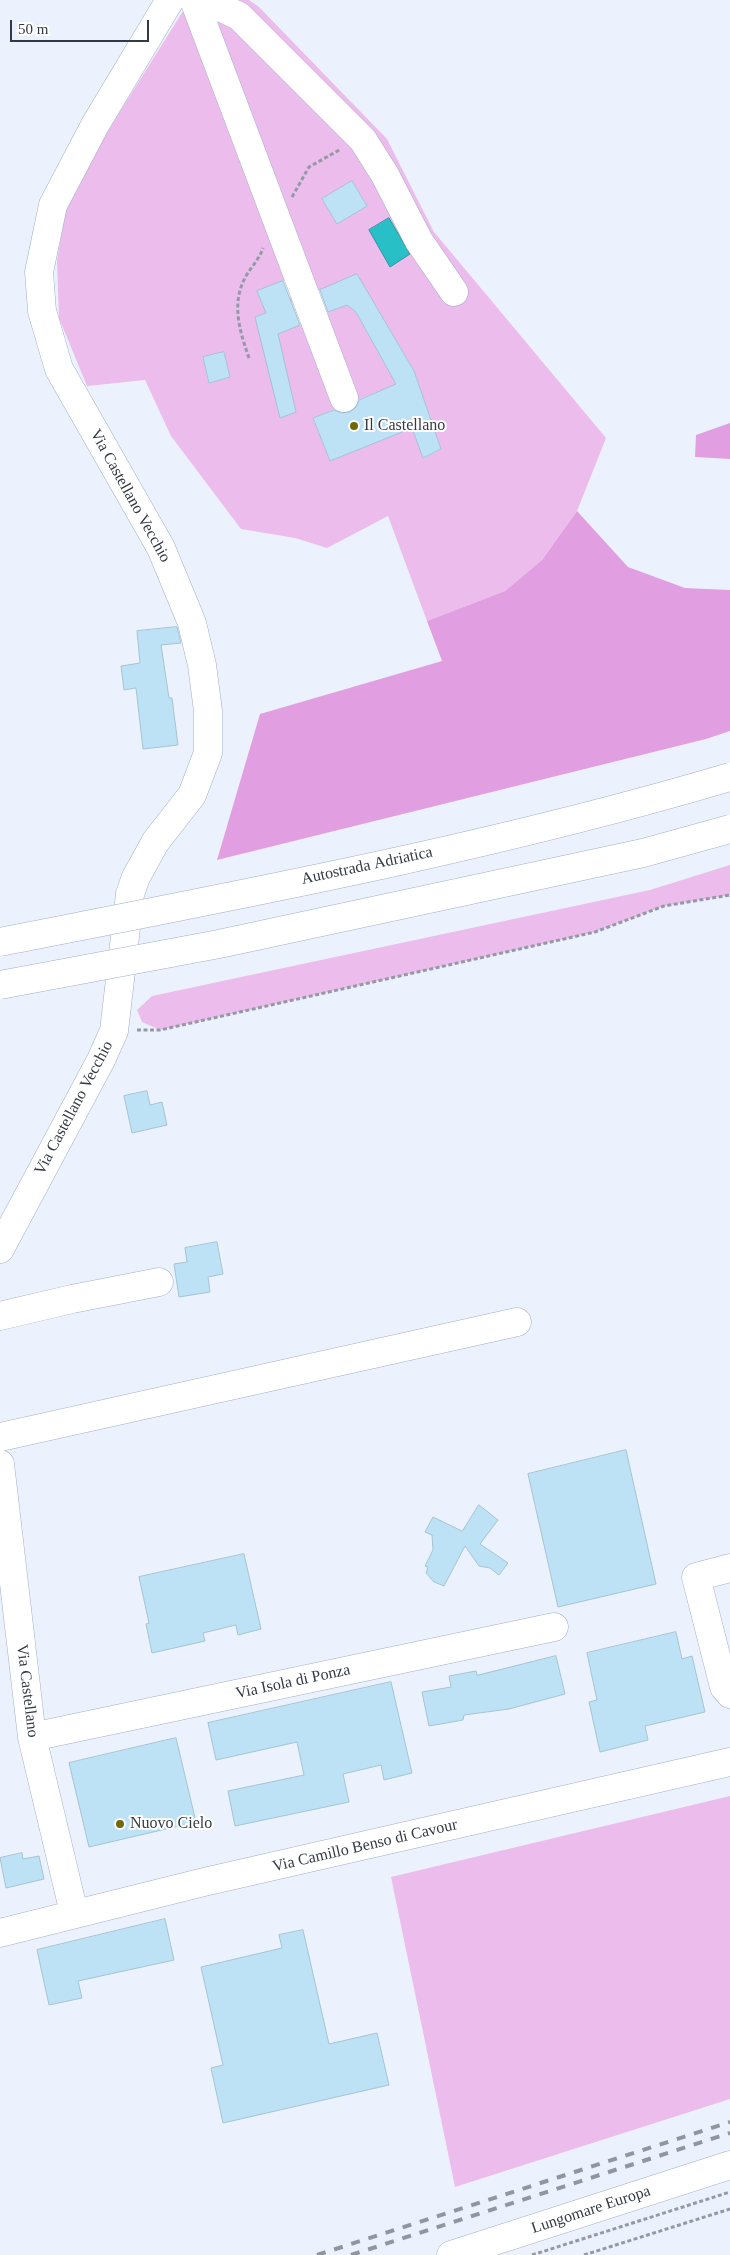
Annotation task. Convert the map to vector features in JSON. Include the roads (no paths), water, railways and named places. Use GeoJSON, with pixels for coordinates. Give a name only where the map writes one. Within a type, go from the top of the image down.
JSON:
{"type":"FeatureCollection","features":[{"type":"Feature","properties":{"kind":"main road","name":"Via Castellano Vecchio"},"geometry":{"type":"LineString","coordinates":[[0,1249],[101,1060],[114,1031],[130,894],[136,877],[156,841],[192,795],[208,752],[208,711],[202,665],[192,623],[161,548],[60,369],[42,311],[39,272],[53,205],[94,126],[170,0]]}},
{"type":"Feature","properties":{"kind":"main road"},"geometry":{"type":"LineString","coordinates":[[196,1],[222,8],[239,16],[362,140],[385,175],[419,241],[454,292]]}},
{"type":"Feature","properties":{"kind":"main road"},"geometry":{"type":"LineString","coordinates":[[196,1],[344,398]]}},
{"type":"Feature","properties":{"kind":"main road","name":"Autostrada Adriatica"},"geometry":{"type":"LineString","coordinates":[[0,942],[224,898],[532,830],[730,777]]}},
{"type":"Feature","properties":{"kind":"main road"},"geometry":{"type":"LineString","coordinates":[[0,985],[220,944],[643,853],[730,829]]}},
{"type":"Feature","properties":{"kind":"main road"},"geometry":{"type":"LineString","coordinates":[[0,1316],[72,1299],[159,1282]]}},
{"type":"Feature","properties":{"kind":"main road"},"geometry":{"type":"LineString","coordinates":[[0,1437],[517,1322]]}},
{"type":"Feature","properties":{"kind":"main road","name":"Via Castellano"},"geometry":{"type":"LineString","coordinates":[[0,1464],[32,1737],[74,1913]]}},
{"type":"Feature","properties":{"kind":"main road"},"geometry":{"type":"LineString","coordinates":[[730,1568],[696,1577],[724,1688],[730,1694]]}},
{"type":"Feature","properties":{"kind":"main road","name":"Via Isola di Ponza"},"geometry":{"type":"LineString","coordinates":[[32,1737],[554,1627]]}},
{"type":"Feature","properties":{"kind":"main road","name":"Via Camillo Benso di Cavour"},"geometry":{"type":"LineString","coordinates":[[0,1933],[74,1913],[730,1762]]}},
{"type":"Feature","properties":{"kind":"main road","name":"Lungomare Europa"},"geometry":{"type":"LineString","coordinates":[[451,2255],[730,2166]]}},
{"type":"Feature","properties":{"kind":"water"},"geometry":{"type":"Polygon","coordinates":[[[389,218],[410,254],[390,267],[369,230],[389,218]]]}},
{"type":"Feature","properties":{"kind":"railway"},"geometry":{"type":"LineString","coordinates":[[317,2255],[730,2122]]}},
{"type":"Feature","properties":{"kind":"railway"},"geometry":{"type":"LineString","coordinates":[[351,2255],[730,2133]]}},
{"type":"Feature","properties":{"kind":"place","name":"Il Castellano"},"geometry":{"type":"Point","coordinates":[354,426]}},
{"type":"Feature","properties":{"kind":"place","name":"Nuovo Cielo"},"geometry":{"type":"Point","coordinates":[120,1824]}}]}
